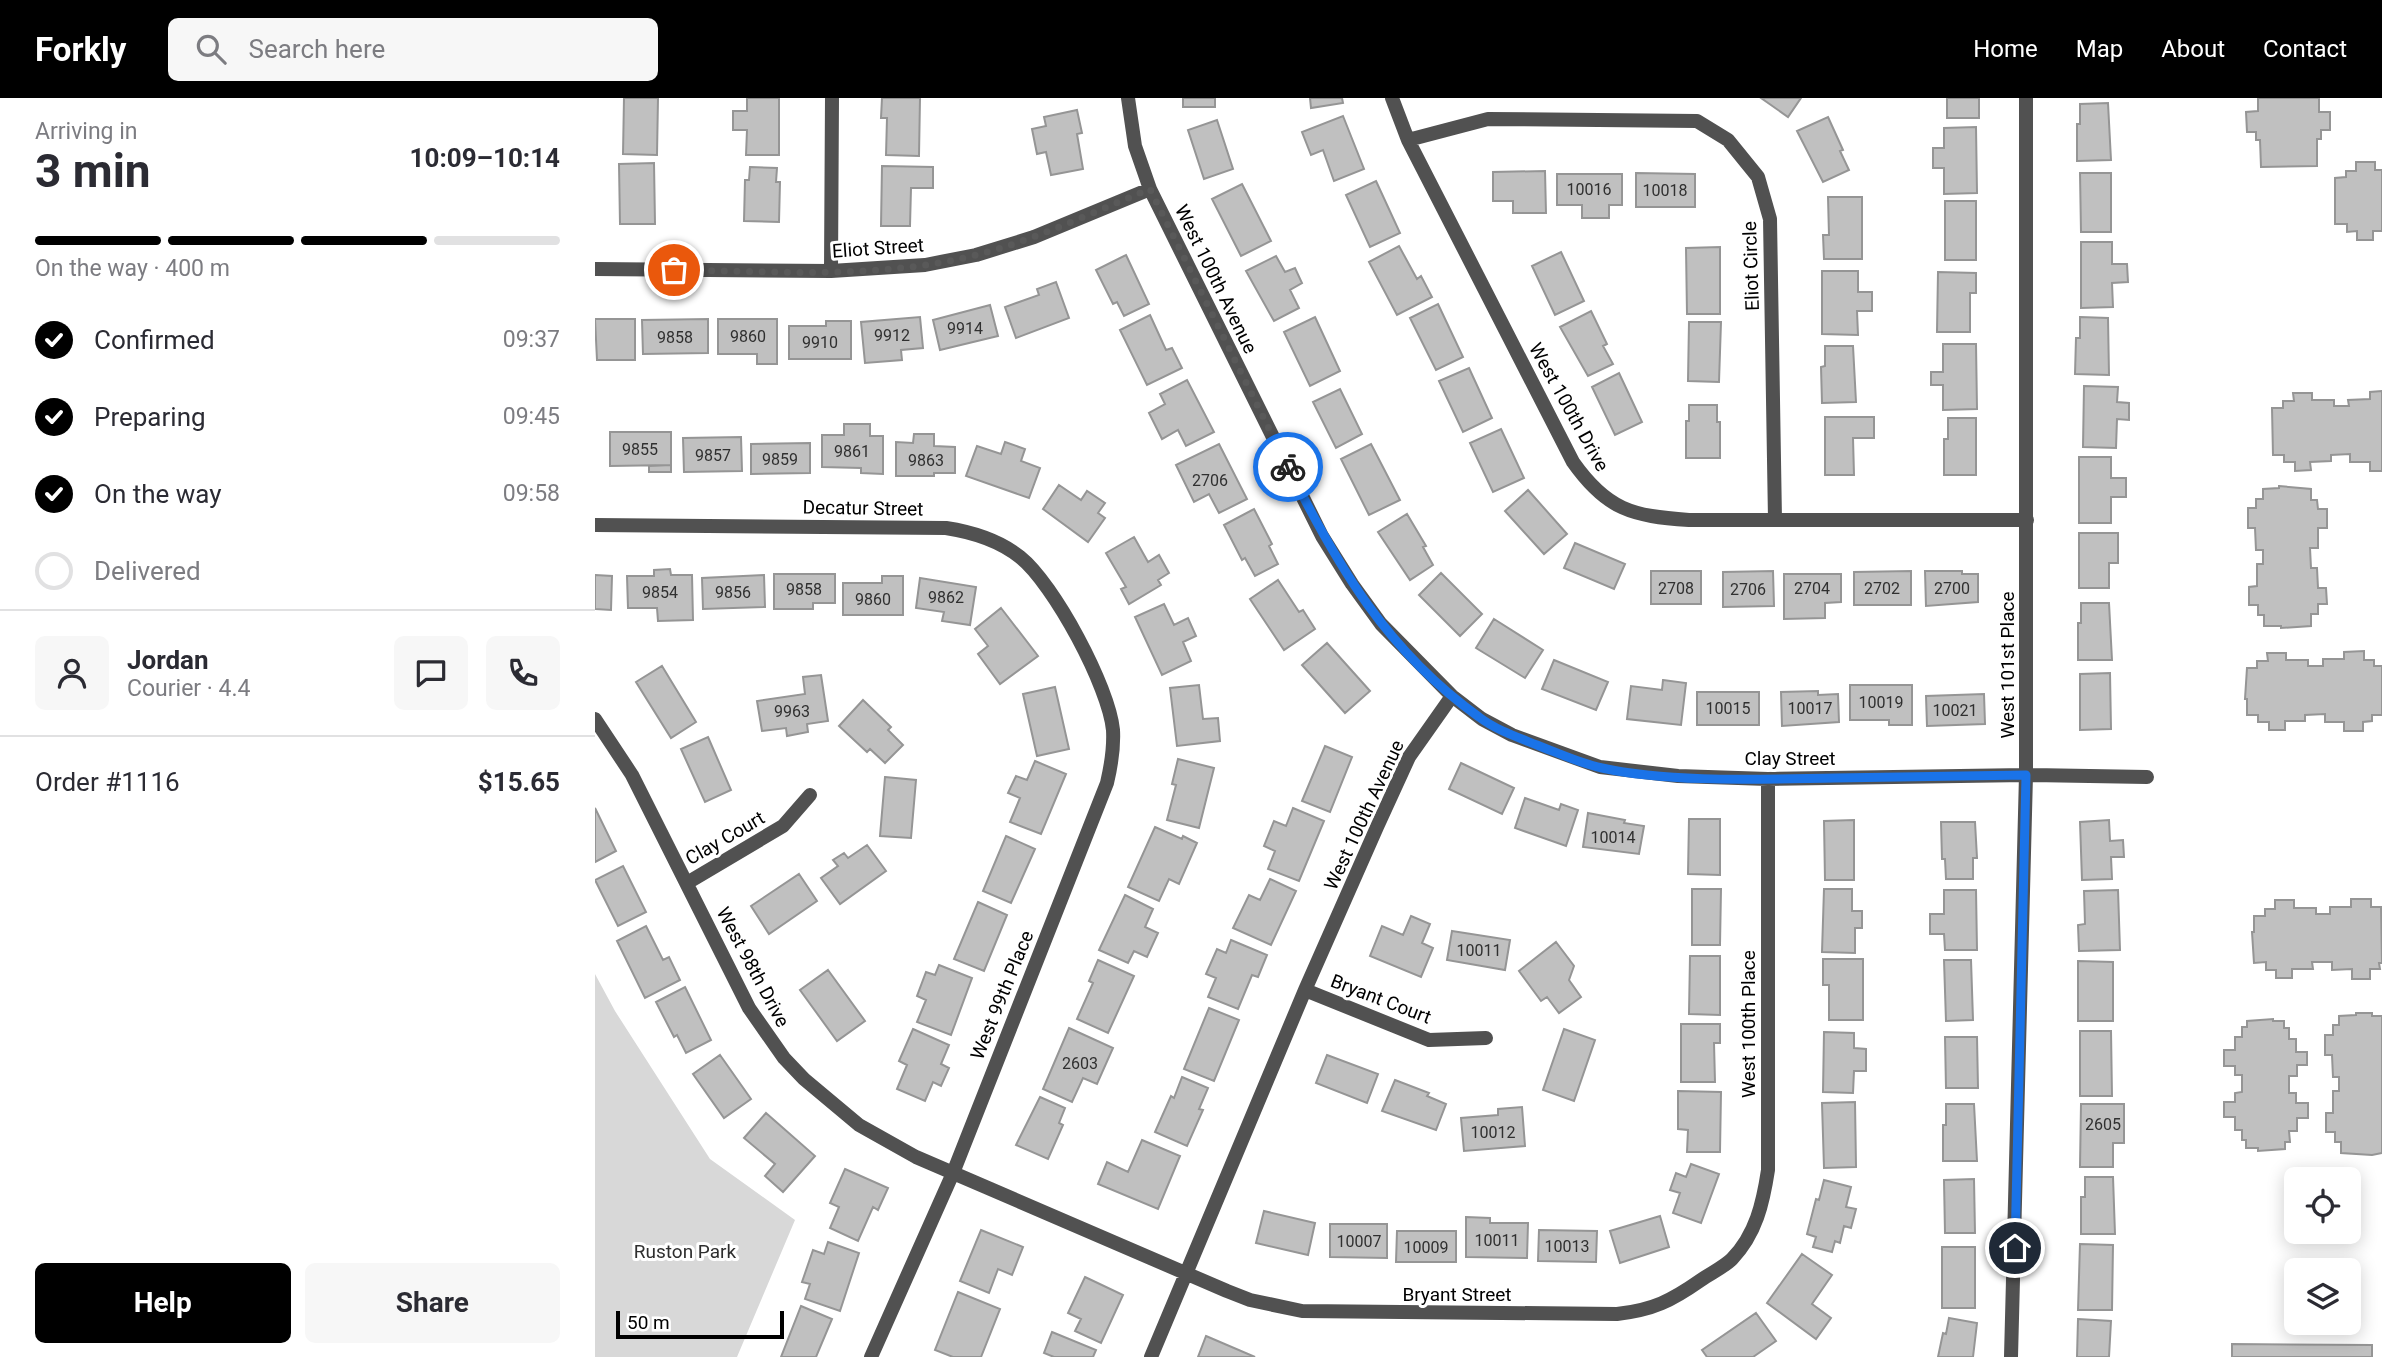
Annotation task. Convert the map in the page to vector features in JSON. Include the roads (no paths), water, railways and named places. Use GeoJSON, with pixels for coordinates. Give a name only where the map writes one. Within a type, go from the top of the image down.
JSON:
{"type":"FeatureCollection","features":[{"type":"Feature","properties":{"kind":"street"},"geometry":{"type":"LineString","coordinates":[[831,271],[832,98]]}},
{"type":"Feature","properties":{"kind":"street","name":"West 100th Avenue"},"geometry":{"type":"LineString","coordinates":[[1128,98],[1135,146],[1150,189],[1322,536],[1381,625],[1452,696],[1409,757],[1181,1271],[1151,1357]]}},
{"type":"Feature","properties":{"kind":"street","name":"West 100th Drive"},"geometry":{"type":"LineString","coordinates":[[1392,98],[1408,140],[1573,462],[1590,486],[1607,501],[1630,511],[1661,518],[1689,520],[2027,520]]}},
{"type":"Feature","properties":{"kind":"street","name":"West 101st Place"},"geometry":{"type":"LineString","coordinates":[[2011,1357],[2026,775],[2026,98]]}},
{"type":"Feature","properties":{"kind":"street","name":"Eliot Circle"},"geometry":{"type":"LineString","coordinates":[[1408,140],[1487,119],[1697,121],[1728,140],[1758,177],[1770,219],[1775,520]]}},
{"type":"Feature","properties":{"kind":"street","name":"Eliot Street"},"geometry":{"type":"LineString","coordinates":[[595,269],[831,271],[925,265],[976,255],[1034,237],[1150,189]]}},
{"type":"Feature","properties":{"kind":"street","name":"Decatur Street"},"geometry":{"type":"LineString","coordinates":[[595,525],[946,528],[968,532],[1005,547],[1021,558],[1058,601],[1079,642]]}},
{"type":"Feature","properties":{"kind":"street","name":"West 99th Place"},"geometry":{"type":"LineString","coordinates":[[871,1357],[953,1173],[1107,783],[1113,743],[1110,712],[1079,642]]}},
{"type":"Feature","properties":{"kind":"street","name":"Clay Street"},"geometry":{"type":"LineString","coordinates":[[1452,696],[1482,719],[1512,735],[1599,767],[1678,776],[1768,779],[2026,775],[2147,777]]}},
{"type":"Feature","properties":{"kind":"street","name":"West 98th Drive"},"geometry":{"type":"LineString","coordinates":[[595,719],[632,775],[749,1009],[784,1058],[804,1079],[859,1125],[895,1146],[1181,1271]]}},
{"type":"Feature","properties":{"kind":"street","name":"West 100th Place"},"geometry":{"type":"LineString","coordinates":[[1731,1260],[1749,1237],[1761,1211],[1767,1170],[1768,779]]}},
{"type":"Feature","properties":{"kind":"street","name":"Clay Court"},"geometry":{"type":"LineString","coordinates":[[687,883],[783,826],[810,795]]}},
{"type":"Feature","properties":{"kind":"street","name":"Bryant Court"},"geometry":{"type":"LineString","coordinates":[[1305,990],[1429,1040],[1486,1038]]}},
{"type":"Feature","properties":{"kind":"street","name":"Bryant Street"},"geometry":{"type":"LineString","coordinates":[[1181,1271],[1250,1300],[1302,1311],[1617,1314],[1657,1307],[1678,1297],[1731,1260]]}},
{"type":"Feature","properties":{"kind":"park label","name":"Ruston Park"},"geometry":{"type":"Point","coordinates":[685,1251]}}]}
